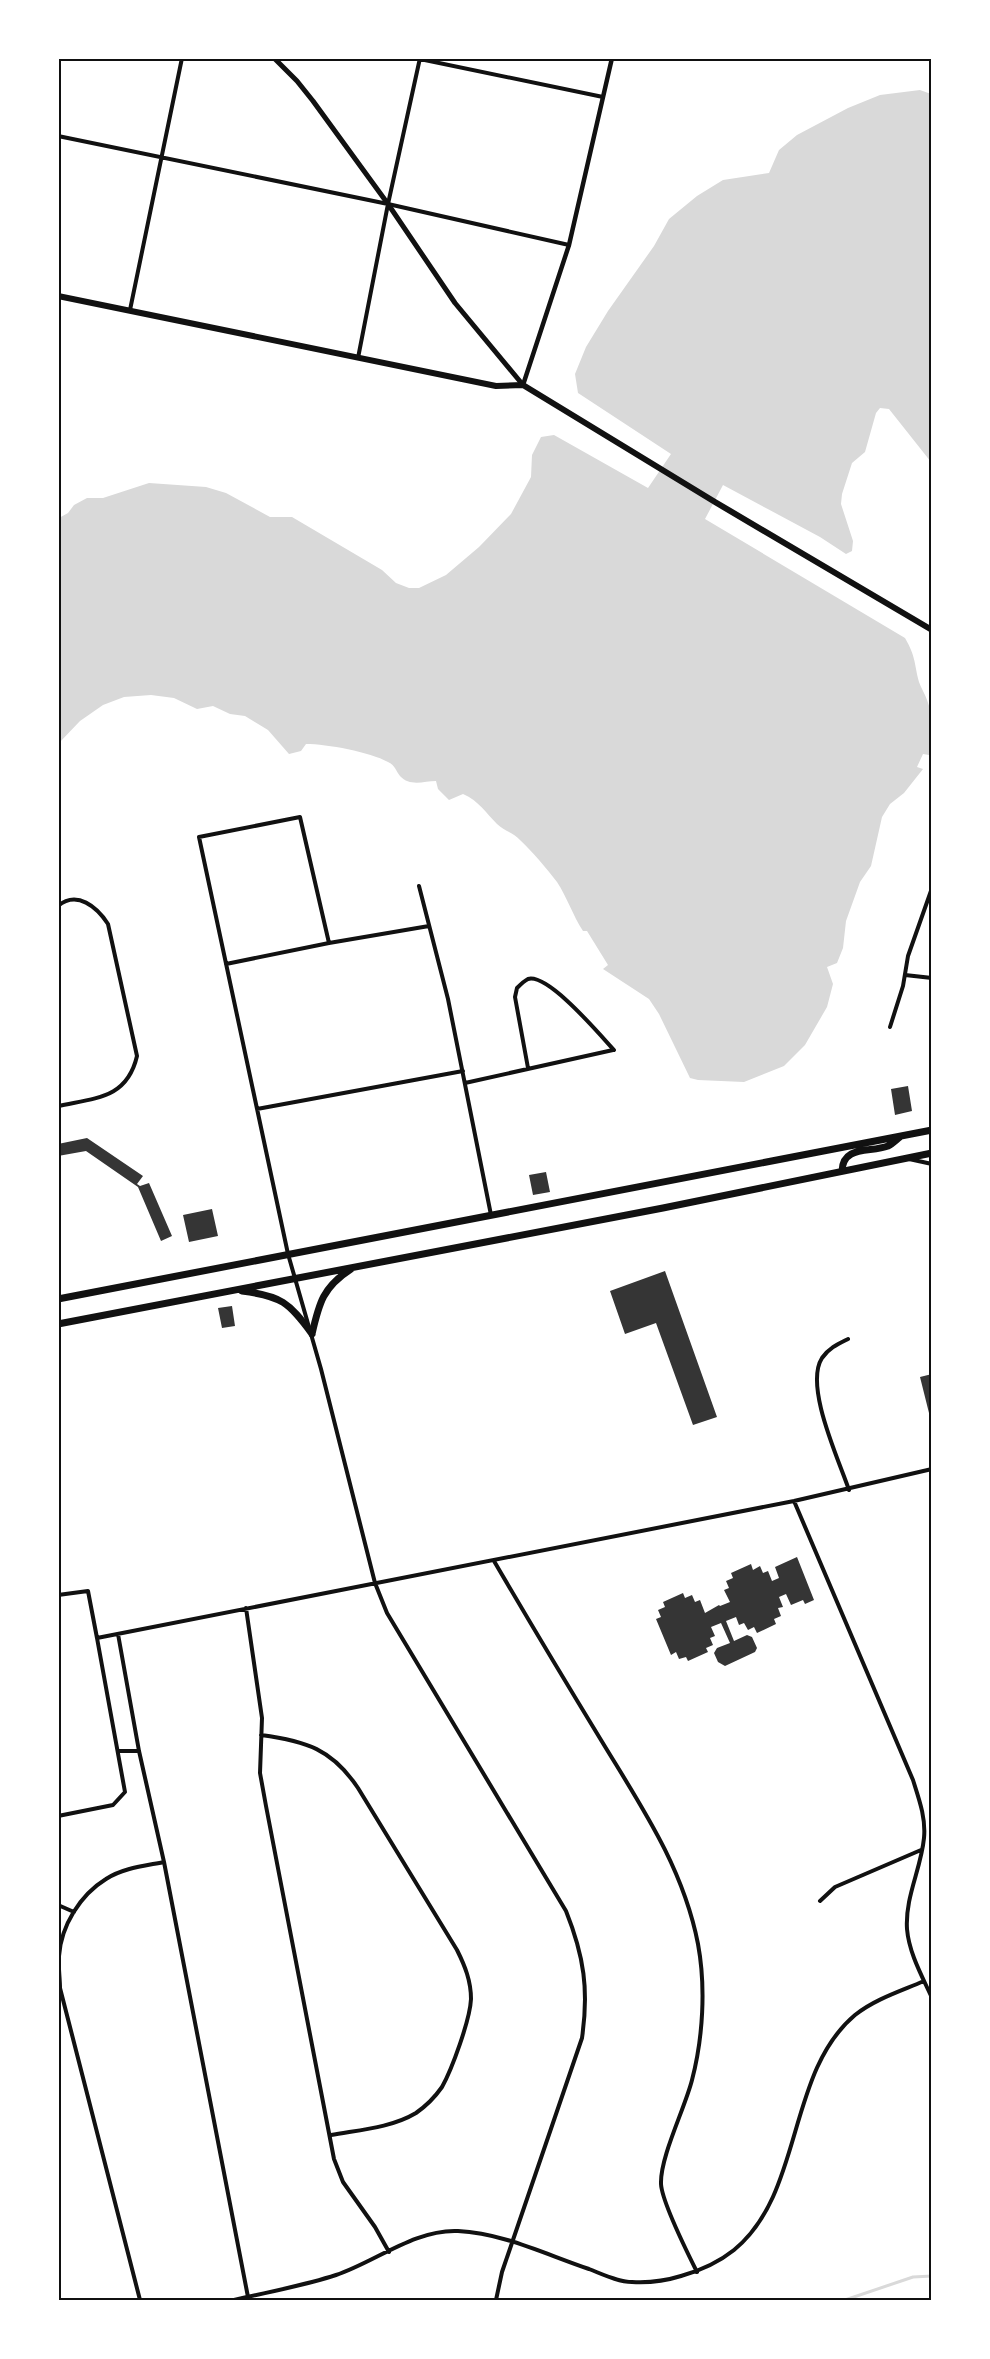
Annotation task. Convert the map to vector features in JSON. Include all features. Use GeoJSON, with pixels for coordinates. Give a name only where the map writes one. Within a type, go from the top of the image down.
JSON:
{"type":"FeatureCollection","features":[{"type":"Feature","properties":{"kind":"highway"},"geometry":{"type":"LineString","coordinates":[[58,1299],[932,1130]]}},
{"type":"Feature","properties":{"kind":"highway"},"geometry":{"type":"LineString","coordinates":[[842,1171],[842,1163],[851,1153],[888,1146],[902,1136]]}},
{"type":"Feature","properties":{"kind":"highway"},"geometry":{"type":"LineString","coordinates":[[58,1324],[932,1153]]}},
{"type":"Feature","properties":{"kind":"highway"},"geometry":{"type":"LineString","coordinates":[[312,1334],[323,1296],[329,1285],[353,1267]]}},
{"type":"Feature","properties":{"kind":"highway"},"geometry":{"type":"LineString","coordinates":[[236,1290],[268,1294],[285,1303],[295,1311],[312,1334]]}},
{"type":"Feature","properties":{"kind":"main road"},"geometry":{"type":"LineString","coordinates":[[274,58],[313,101],[388,204],[455,303],[523,385],[659,469],[932,630]]}},
{"type":"Feature","properties":{"kind":"main road"},"geometry":{"type":"LineString","coordinates":[[58,296],[496,386],[523,385]]}},
{"type":"Feature","properties":{"kind":"street"},"geometry":{"type":"LineString","coordinates":[[130,311],[182,58]]}},
{"type":"Feature","properties":{"kind":"street"},"geometry":{"type":"LineString","coordinates":[[523,385],[569,245],[612,58]]}},
{"type":"Feature","properties":{"kind":"street"},"geometry":{"type":"LineString","coordinates":[[357,358],[418,59],[603,97]]}},
{"type":"Feature","properties":{"kind":"street"},"geometry":{"type":"LineString","coordinates":[[58,136],[388,204],[569,245]]}},
{"type":"Feature","properties":{"kind":"street"},"geometry":{"type":"LineString","coordinates":[[329,943],[300,816],[199,837],[288,1254],[312,1334],[375,1583],[387,1613],[566,1911],[582,1955],[586,2009],[582,2038],[513,2242],[496,2301]]}},
{"type":"Feature","properties":{"kind":"street"},"geometry":{"type":"LineString","coordinates":[[419,886],[448,999],[491,1215]]}},
{"type":"Feature","properties":{"kind":"street"},"geometry":{"type":"LineString","coordinates":[[890,1027],[908,956],[932,888]]}},
{"type":"Feature","properties":{"kind":"street"},"geometry":{"type":"LineString","coordinates":[[58,906],[64,902],[81,900],[98,911],[108,924],[137,1056],[129,1077],[117,1091],[58,1106]]}},
{"type":"Feature","properties":{"kind":"street"},"geometry":{"type":"LineString","coordinates":[[226,964],[429,926]]}},
{"type":"Feature","properties":{"kind":"street"},"geometry":{"type":"LineString","coordinates":[[905,975],[932,978]]}},
{"type":"Feature","properties":{"kind":"street"},"geometry":{"type":"LineString","coordinates":[[465,1083],[614,1050],[559,992],[535,979],[528,979],[517,988],[515,997],[528,1068]]}},
{"type":"Feature","properties":{"kind":"street"},"geometry":{"type":"LineString","coordinates":[[257,1109],[463,1071]]}},
{"type":"Feature","properties":{"kind":"street"},"geometry":{"type":"LineString","coordinates":[[903,1158],[932,1164]]}},
{"type":"Feature","properties":{"kind":"street"},"geometry":{"type":"LineString","coordinates":[[848,1339],[834,1346],[822,1359],[817,1383],[821,1407],[849,1490]]}},
{"type":"Feature","properties":{"kind":"street"},"geometry":{"type":"LineString","coordinates":[[97,1638],[849,1490],[932,1469]]}},
{"type":"Feature","properties":{"kind":"street"},"geometry":{"type":"LineString","coordinates":[[794,1501],[913,1780],[922,1810],[924,1825],[922,1850],[912,1883],[907,1928],[910,1948],[932,1998]]}},
{"type":"Feature","properties":{"kind":"street"},"geometry":{"type":"LineString","coordinates":[[494,1561],[650,1821],[677,1872],[685,1893],[698,1944],[701,1970],[701,2034],[693,2080],[666,2158],[661,2180],[666,2201],[697,2272]]}},
{"type":"Feature","properties":{"kind":"street"},"geometry":{"type":"LineString","coordinates":[[58,1595],[88,1591],[126,1792],[113,1805],[58,1816]]}},
{"type":"Feature","properties":{"kind":"street"},"geometry":{"type":"LineString","coordinates":[[246,1608],[262,1718],[260,1773],[334,2159],[343,2182],[375,2227],[389,2252]]}},
{"type":"Feature","properties":{"kind":"street"},"geometry":{"type":"LineString","coordinates":[[118,1634],[139,1751],[164,1862],[248,2297]]}},
{"type":"Feature","properties":{"kind":"street"},"geometry":{"type":"LineString","coordinates":[[261,1736],[303,1743],[325,1753],[343,1769],[358,1788],[457,1950],[470,1987],[470,2011],[448,2074],[434,2098],[417,2112],[396,2122],[330,2135]]}},
{"type":"Feature","properties":{"kind":"street"},"geometry":{"type":"LineString","coordinates":[[119,1751],[139,1751]]}},
{"type":"Feature","properties":{"kind":"street"},"geometry":{"type":"LineString","coordinates":[[820,1901],[835,1887],[922,1850]]}},
{"type":"Feature","properties":{"kind":"street"},"geometry":{"type":"LineString","coordinates":[[140,2301],[60,1989],[59,1956],[63,1935],[74,1912],[89,1893],[106,1879],[128,1870],[164,1862]]}},
{"type":"Feature","properties":{"kind":"street"},"geometry":{"type":"LineString","coordinates":[[58,1905],[74,1912]]}},
{"type":"Feature","properties":{"kind":"street"},"geometry":{"type":"LineString","coordinates":[[234,2301],[335,2276],[424,2236],[446,2231],[483,2234],[513,2242],[630,2283],[661,2282],[697,2272],[733,2251],[749,2235],[766,2210],[780,2178],[818,2067],[838,2033],[856,2015],[874,2002],[924,1981]]}},
{"type":"Feature","properties":{"kind":"shaded area"},"geometry":{"type":"Polygon","coordinates":[[[920,90],[931,94],[931,462],[889,409],[880,408],[876,413],[865,452],[852,463],[842,494],[841,504],[853,541],[852,551],[846,554],[820,537],[723,485],[705,519],[905,638],[913,655],[919,682],[932,720],[933,735],[929,755],[923,754],[917,767],[923,769],[904,793],[890,804],[882,817],[871,866],[860,882],[846,921],[843,948],[837,963],[827,967],[833,984],[827,1007],[805,1045],[784,1066],[744,1082],[690,1078],[659,1014],[649,999],[603,969],[608,965],[587,931],[583,931],[579,925],[557,882],[539,860],[518,838],[500,826],[474,800],[463,794],[449,800],[438,789],[436,781],[417,783],[408,781],[400,776],[394,766],[380,758],[336,747],[306,744],[301,751],[289,754],[268,730],[245,716],[230,714],[213,706],[197,709],[174,698],[151,695],[124,697],[103,705],[80,721],[59,743],[59,518],[68,513],[74,505],[87,498],[103,498],[149,483],[206,487],[226,493],[270,517],[292,517],[382,570],[396,583],[409,588],[419,588],[446,575],[479,547],[511,514],[531,477],[532,455],[541,437],[554,435],[648,488],[671,454],[578,393],[575,374],[586,347],[608,311],[654,246],[669,219],[697,196],[723,180],[769,173],[779,150],[797,135],[848,108],[880,95],[920,90]]]}},
{"type":"Feature","properties":{"kind":"building"},"geometry":{"type":"Polygon","coordinates":[[[908,1086],[912,1111],[895,1115],[891,1089],[908,1086]]]}},
{"type":"Feature","properties":{"kind":"building"},"geometry":{"type":"Polygon","coordinates":[[[87,1138],[143,1176],[137,1184],[140,1186],[149,1183],[172,1236],[161,1241],[138,1187],[86,1151],[58,1156],[58,1144],[87,1138]]]}},
{"type":"Feature","properties":{"kind":"building"},"geometry":{"type":"Polygon","coordinates":[[[546,1172],[550,1192],[533,1195],[529,1175],[546,1172]]]}},
{"type":"Feature","properties":{"kind":"building"},"geometry":{"type":"Polygon","coordinates":[[[212,1209],[218,1236],[189,1242],[183,1215],[212,1209]]]}},
{"type":"Feature","properties":{"kind":"building"},"geometry":{"type":"Polygon","coordinates":[[[665,1271],[717,1417],[693,1425],[656,1323],[625,1334],[610,1291],[665,1271]]]}},
{"type":"Feature","properties":{"kind":"building"},"geometry":{"type":"Polygon","coordinates":[[[232,1306],[235,1326],[222,1328],[218,1308],[232,1306]]]}},
{"type":"Feature","properties":{"kind":"building"},"geometry":{"type":"Polygon","coordinates":[[[932,1374],[932,1421],[931,1421],[920,1377],[932,1374]]]}},
{"type":"Feature","properties":{"kind":"building"},"geometry":{"type":"Polygon","coordinates":[[[797,1557],[814,1600],[805,1604],[803,1600],[791,1605],[786,1594],[779,1597],[783,1607],[778,1608],[781,1616],[774,1619],[776,1624],[757,1633],[754,1627],[748,1630],[744,1623],[739,1625],[736,1617],[726,1621],[734,1641],[747,1635],[752,1637],[757,1648],[755,1652],[725,1666],[718,1662],[714,1653],[717,1648],[730,1643],[721,1623],[711,1627],[715,1636],[710,1638],[713,1645],[706,1648],[708,1652],[688,1661],[686,1657],[679,1659],[676,1652],[671,1655],[656,1619],[661,1617],[658,1610],[665,1607],[663,1602],[683,1593],[685,1598],[692,1595],[695,1602],[700,1600],[705,1613],[730,1602],[724,1590],[729,1588],[726,1581],[733,1578],[731,1573],[751,1564],[753,1570],[760,1566],[763,1573],[768,1571],[772,1581],[779,1578],[775,1567],[797,1557]]]}},
{"type":"Feature","properties":{"kind":"waterway"},"geometry":{"type":"LineString","coordinates":[[845,2300],[913,2277],[932,2276]]}}]}
